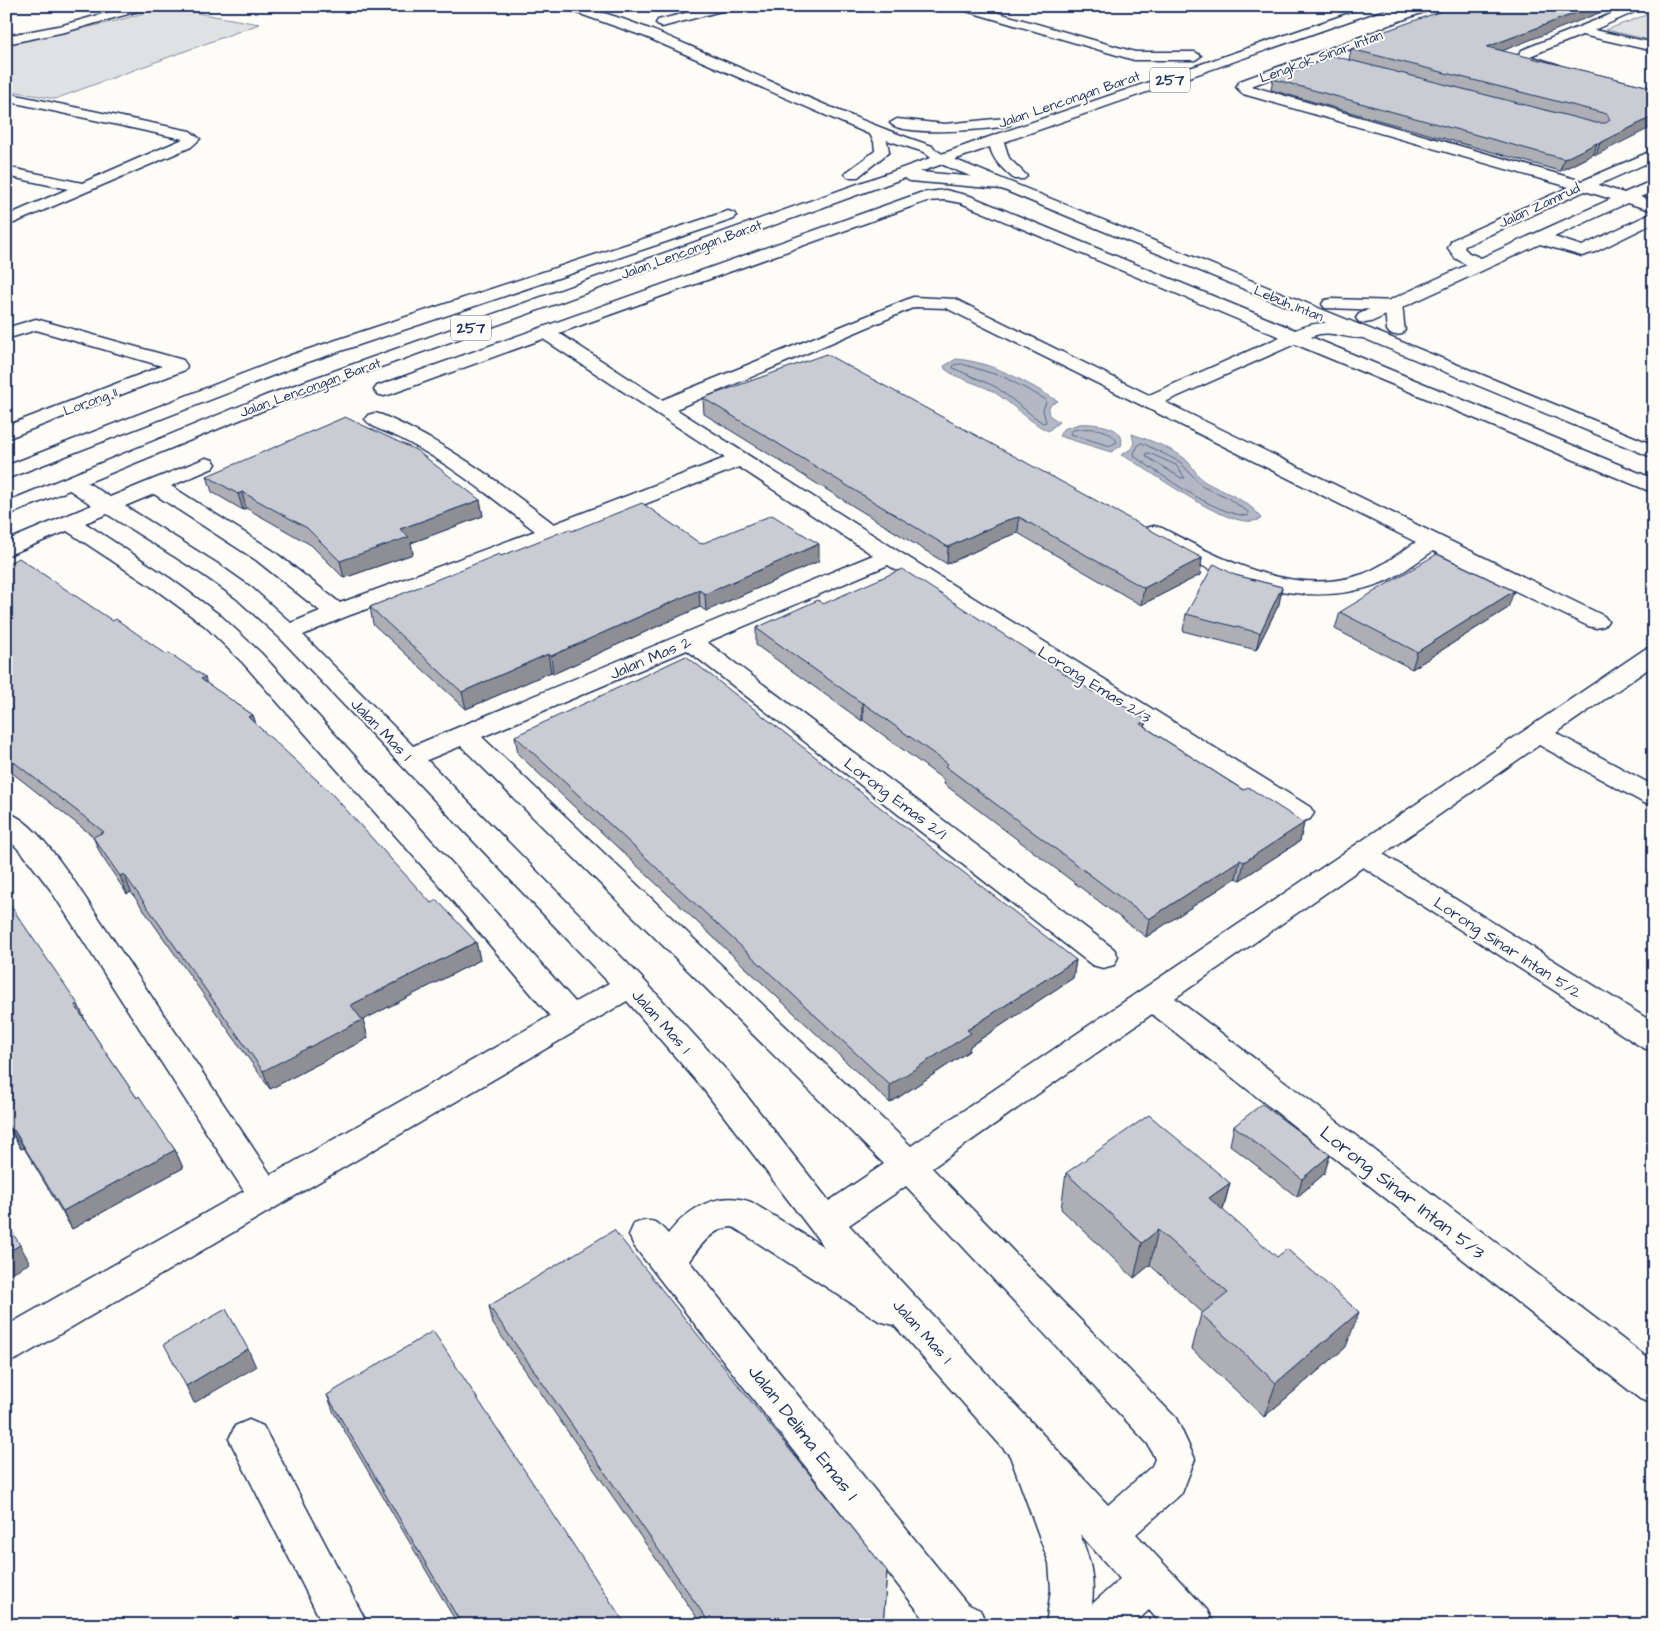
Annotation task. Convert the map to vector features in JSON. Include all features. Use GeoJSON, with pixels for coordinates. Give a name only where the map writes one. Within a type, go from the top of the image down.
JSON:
{"type":"FeatureCollection","features":[{"type":"Feature","properties":{"kind":"main road"},"geometry":{"type":"LineString","coordinates":[[6,34],[124,6]]}},
{"type":"Feature","properties":{"kind":"main road"},"geometry":{"type":"LineString","coordinates":[[6,40],[65,28],[145,6]]}},
{"type":"Feature","properties":{"kind":"main road"},"geometry":{"type":"LineString","coordinates":[[568,6],[650,34],[876,132],[942,150]]}},
{"type":"Feature","properties":{"kind":"main road"},"geometry":{"type":"LineString","coordinates":[[680,31],[658,22],[728,6]]}},
{"type":"Feature","properties":{"kind":"main road"},"geometry":{"type":"LineString","coordinates":[[960,6],[1134,56],[1139,65],[1138,70]]}},
{"type":"Feature","properties":{"kind":"main road","name":"Jalan Lencongan Barat"},"geometry":{"type":"LineString","coordinates":[[796,194],[853,174],[942,150],[998,139],[1382,6]]}},
{"type":"Feature","properties":{"kind":"main road","name":"Lengkok Sinar Intan"},"geometry":{"type":"LineString","coordinates":[[1457,6],[1244,84],[1243,87],[1258,94],[1583,185]]}},
{"type":"Feature","properties":{"kind":"main road"},"geometry":{"type":"LineString","coordinates":[[1563,70],[1522,58],[1526,53],[1642,6]]}},
{"type":"Feature","properties":{"kind":"main road"},"geometry":{"type":"LineString","coordinates":[[1582,31],[1654,47]]}},
{"type":"Feature","properties":{"kind":"main road","name":"Jalan Lencongan Barat"},"geometry":{"type":"LineString","coordinates":[[1134,56],[1200,55],[1154,70]]}},
{"type":"Feature","properties":{"kind":"main road"},"geometry":{"type":"LineString","coordinates":[[1318,57],[1337,62]]}},
{"type":"Feature","properties":{"kind":"main road"},"geometry":{"type":"LineString","coordinates":[[6,97],[185,134],[193,138],[186,144],[7,220]]}},
{"type":"Feature","properties":{"kind":"main road","name":"Jalan Lencongan Barat"},"geometry":{"type":"LineString","coordinates":[[6,510],[274,400],[894,176],[942,150],[1009,120],[945,128],[892,121],[942,150]]}},
{"type":"Feature","properties":{"kind":"main road"},"geometry":{"type":"LineString","coordinates":[[853,174],[882,152],[881,142],[876,132]]}},
{"type":"Feature","properties":{"kind":"main road"},"geometry":{"type":"LineString","coordinates":[[998,139],[997,150],[1001,160],[1019,176]]}},
{"type":"Feature","properties":{"kind":"main road","name":"Lebuh Intan"},"geometry":{"type":"LineString","coordinates":[[942,150],[1019,176],[1331,304],[1363,325],[1654,452]]}},
{"type":"Feature","properties":{"kind":"main road","name":"Lebuh Intan"},"geometry":{"type":"LineString","coordinates":[[942,150],[1000,184],[1302,308],[1363,325],[1396,330],[1654,434]]}},
{"type":"Feature","properties":{"kind":"main road","name":"Jalan Zamrud"},"geometry":{"type":"LineString","coordinates":[[1481,264],[1458,253],[1456,248],[1458,243],[1654,154]]}},
{"type":"Feature","properties":{"kind":"main road"},"geometry":{"type":"LineString","coordinates":[[6,171],[83,188]]}},
{"type":"Feature","properties":{"kind":"main road"},"geometry":{"type":"LineString","coordinates":[[894,176],[925,176],[1000,184]]}},
{"type":"Feature","properties":{"kind":"main road"},"geometry":{"type":"LineString","coordinates":[[1583,185],[1654,206]]}},
{"type":"Feature","properties":{"kind":"main road"},"geometry":{"type":"LineString","coordinates":[[1149,402],[1303,334],[1330,327],[1363,325],[1394,305],[1654,185]]}},
{"type":"Feature","properties":{"kind":"main road"},"geometry":{"type":"LineString","coordinates":[[384,390],[925,196],[945,195],[965,199],[1303,334],[1654,487]]}},
{"type":"Feature","properties":{"kind":"main road","name":"Jalan Lencongan Barat"},"geometry":{"type":"LineString","coordinates":[[6,473],[298,359],[748,209]]}},
{"type":"Feature","properties":{"kind":"main road"},"geometry":{"type":"LineString","coordinates":[[1540,238],[1582,251],[1654,217]]}},
{"type":"Feature","properties":{"kind":"main road"},"geometry":{"type":"LineString","coordinates":[[660,408],[913,302],[949,303],[1432,542],[1596,620]]}},
{"type":"Feature","properties":{"kind":"main road"},"geometry":{"type":"LineString","coordinates":[[1331,304],[1394,305]]}},
{"type":"Feature","properties":{"kind":"main road"},"geometry":{"type":"LineString","coordinates":[[1394,305],[1393,315],[1396,330]]}},
{"type":"Feature","properties":{"kind":"main road"},"geometry":{"type":"LineString","coordinates":[[1302,308],[1310,319],[1303,334]]}},
{"type":"Feature","properties":{"kind":"main road","name":"Lorong 11"},"geometry":{"type":"LineString","coordinates":[[6,334],[36,324],[178,366],[6,433]]}},
{"type":"Feature","properties":{"kind":"main road","name":"Lorong Emas 2/3"},"geometry":{"type":"LineString","coordinates":[[544,332],[739,460],[1300,813]]}},
{"type":"Feature","properties":{"kind":"main road"},"geometry":{"type":"LineString","coordinates":[[810,346],[836,360]]}},
{"type":"Feature","properties":{"kind":"main road"},"geometry":{"type":"LineString","coordinates":[[375,419],[412,435],[448,456],[551,533]]}},
{"type":"Feature","properties":{"kind":"main road"},"geometry":{"type":"LineString","coordinates":[[288,633],[337,612],[551,533],[739,460]]}},
{"type":"Feature","properties":{"kind":"main road"},"geometry":{"type":"LineString","coordinates":[[6,549],[206,464]]}},
{"type":"Feature","properties":{"kind":"main road","name":"Jalan Mas 1"},"geometry":{"type":"LineString","coordinates":[[72,483],[210,569],[244,593],[288,633],[630,985],[716,1081],[825,1224],[1192,1625]]}},
{"type":"Feature","properties":{"kind":"main road"},"geometry":{"type":"LineString","coordinates":[[155,485],[264,555],[337,612]]}},
{"type":"Feature","properties":{"kind":"main road"},"geometry":{"type":"LineString","coordinates":[[1133,521],[1177,545],[1240,573],[1285,585],[1323,589],[1374,578],[1432,542]]}},
{"type":"Feature","properties":{"kind":"main road"},"geometry":{"type":"LineString","coordinates":[[69,523],[163,584],[213,621],[252,658],[572,1019]]}},
{"type":"Feature","properties":{"kind":"main road","name":"Jalan Mas 2"},"geometry":{"type":"LineString","coordinates":[[409,758],[890,556]]}},
{"type":"Feature","properties":{"kind":"main road","name":"Lorong Emas 2/1"},"geometry":{"type":"LineString","coordinates":[[689,640],[1103,957]]}},
{"type":"Feature","properties":{"kind":"main road"},"geometry":{"type":"LineString","coordinates":[[825,1224],[1654,654]]}},
{"type":"Feature","properties":{"kind":"main road"},"geometry":{"type":"LineString","coordinates":[[466,734],[909,1166],[1162,1431],[1175,1459],[1168,1479],[1106,1533]]}},
{"type":"Feature","properties":{"kind":"main road"},"geometry":{"type":"LineString","coordinates":[[1538,734],[1654,797]]}},
{"type":"Feature","properties":{"kind":"main road"},"geometry":{"type":"LineString","coordinates":[[6,821],[34,848],[60,882],[265,1195]]}},
{"type":"Feature","properties":{"kind":"main road","name":"Lorong Sinar Intan 5/2"},"geometry":{"type":"LineString","coordinates":[[1363,854],[1654,1039]]}},
{"type":"Feature","properties":{"kind":"main road"},"geometry":{"type":"LineString","coordinates":[[6,1346],[630,985]]}},
{"type":"Feature","properties":{"kind":"main road","name":"Lorong Sinar Intan 5/3"},"geometry":{"type":"LineString","coordinates":[[1152,998],[1654,1386]]}},
{"type":"Feature","properties":{"kind":"main road","name":"Jalan Delima Emas 1"},"geometry":{"type":"LineString","coordinates":[[918,1326],[739,1212],[728,1211],[704,1220],[688,1233],[658,1248],[954,1623]]}},
{"type":"Feature","properties":{"kind":"main road"},"geometry":{"type":"LineString","coordinates":[[249,1439],[342,1624]]}},
{"type":"Feature","properties":{"kind":"main road"},"geometry":{"type":"LineString","coordinates":[[1022,1440],[1070,1562],[1072,1589],[1068,1625]]}},
{"type":"Feature","properties":{"kind":"main road"},"geometry":{"type":"LineString","coordinates":[[1101,1625],[1151,1580]]}},
{"type":"Feature","properties":{"kind":"shaded area"},"geometry":{"type":"Polygon","coordinates":[[[164,7],[259,24],[55,99],[6,90],[6,45],[116,21],[164,7]]]}},
{"type":"Feature","properties":{"kind":"shaded area"},"geometry":{"type":"Polygon","coordinates":[[[1654,12],[1654,41],[1606,30],[1654,12]]]}},
{"type":"Feature","properties":{"kind":"water"},"geometry":{"type":"Polygon","coordinates":[[[956,359],[983,364],[1009,374],[1058,401],[1050,405],[1048,410],[1049,415],[1059,422],[1048,431],[994,392],[956,376],[945,369],[944,366],[956,359]]]}},
{"type":"Feature","properties":{"kind":"water"},"geometry":{"type":"Polygon","coordinates":[[[1079,424],[1099,425],[1114,430],[1122,439],[1121,446],[1111,452],[1059,436],[1063,429],[1079,424]]]}},
{"type":"Feature","properties":{"kind":"water"},"geometry":{"type":"Polygon","coordinates":[[[1132,434],[1159,444],[1178,454],[1187,461],[1204,481],[1244,502],[1261,519],[1247,521],[1230,517],[1211,509],[1121,455],[1131,449],[1134,443],[1132,434]]]}},
{"type":"Feature","properties":{"kind":"building"},"geometry":{"type":"Polygon","coordinates":[[[1456,6],[1594,6],[1487,47],[1654,88],[1654,116],[1564,159],[1273,79],[1334,56],[1596,123],[1606,123],[1610,120],[1607,114],[1351,49],[1385,36],[1377,34],[1456,6]]]}},
{"type":"Feature","properties":{"kind":"building"},"geometry":{"type":"Polygon","coordinates":[[[826,354],[1202,558],[1144,588],[1019,517],[1007,520],[948,547],[703,398],[826,354]]]}},
{"type":"Feature","properties":{"kind":"building"},"geometry":{"type":"Polygon","coordinates":[[[345,417],[416,450],[480,500],[400,529],[409,537],[340,561],[307,528],[242,492],[238,494],[207,476],[345,417]]]}},
{"type":"Feature","properties":{"kind":"building"},"geometry":{"type":"Polygon","coordinates":[[[642,503],[701,544],[772,515],[819,544],[705,594],[699,590],[551,656],[548,654],[462,692],[370,607],[499,554],[501,556],[569,529],[572,531],[642,503]]]}},
{"type":"Feature","properties":{"kind":"building"},"geometry":{"type":"Polygon","coordinates":[[[1437,554],[1514,591],[1417,652],[1340,612],[1437,554]]]}},
{"type":"Feature","properties":{"kind":"building"},"geometry":{"type":"Polygon","coordinates":[[[19,558],[113,621],[116,619],[166,654],[169,653],[205,677],[201,679],[253,715],[248,717],[330,792],[431,903],[437,900],[476,942],[351,1005],[362,1020],[263,1071],[124,874],[120,876],[93,837],[104,832],[6,756],[6,564],[19,558]]]}},
{"type":"Feature","properties":{"kind":"building"},"geometry":{"type":"Polygon","coordinates":[[[1214,564],[1235,575],[1282,587],[1260,633],[1186,614],[1214,564]]]}},
{"type":"Feature","properties":{"kind":"building"},"geometry":{"type":"Polygon","coordinates":[[[902,569],[1093,692],[1098,689],[1146,720],[1140,724],[1243,790],[1248,787],[1304,823],[1244,862],[1240,860],[1149,919],[945,766],[948,764],[756,628],[818,600],[823,604],[902,569]]]}},
{"type":"Feature","properties":{"kind":"building"},"geometry":{"type":"Polygon","coordinates":[[[686,656],[1076,960],[967,1030],[971,1033],[890,1085],[515,736],[686,656]]]}},
{"type":"Feature","properties":{"kind":"building"},"geometry":{"type":"Polygon","coordinates":[[[6,899],[78,1004],[75,1005],[104,1050],[137,1098],[139,1096],[175,1150],[63,1211],[14,1130],[12,1131],[6,1122],[6,899]]]}},
{"type":"Feature","properties":{"kind":"building"},"geometry":{"type":"Polygon","coordinates":[[[1262,1104],[1330,1155],[1302,1179],[1234,1126],[1262,1104]]]}},
{"type":"Feature","properties":{"kind":"building"},"geometry":{"type":"Polygon","coordinates":[[[1149,1115],[1230,1183],[1209,1198],[1277,1257],[1287,1249],[1359,1312],[1276,1383],[1201,1314],[1228,1293],[1158,1230],[1142,1243],[1066,1173],[1149,1115]]]}},
{"type":"Feature","properties":{"kind":"building"},"geometry":{"type":"Polygon","coordinates":[[[6,1222],[20,1245],[6,1253],[6,1222]]]}},
{"type":"Feature","properties":{"kind":"building"},"geometry":{"type":"Polygon","coordinates":[[[614,1230],[887,1571],[883,1625],[711,1625],[489,1306],[614,1230]]]}},
{"type":"Feature","properties":{"kind":"building"},"geometry":{"type":"Polygon","coordinates":[[[226,1309],[248,1349],[186,1386],[164,1344],[226,1309]]]}},
{"type":"Feature","properties":{"kind":"building"},"geometry":{"type":"Polygon","coordinates":[[[433,1331],[626,1625],[462,1625],[327,1395],[433,1331]]]}}]}
